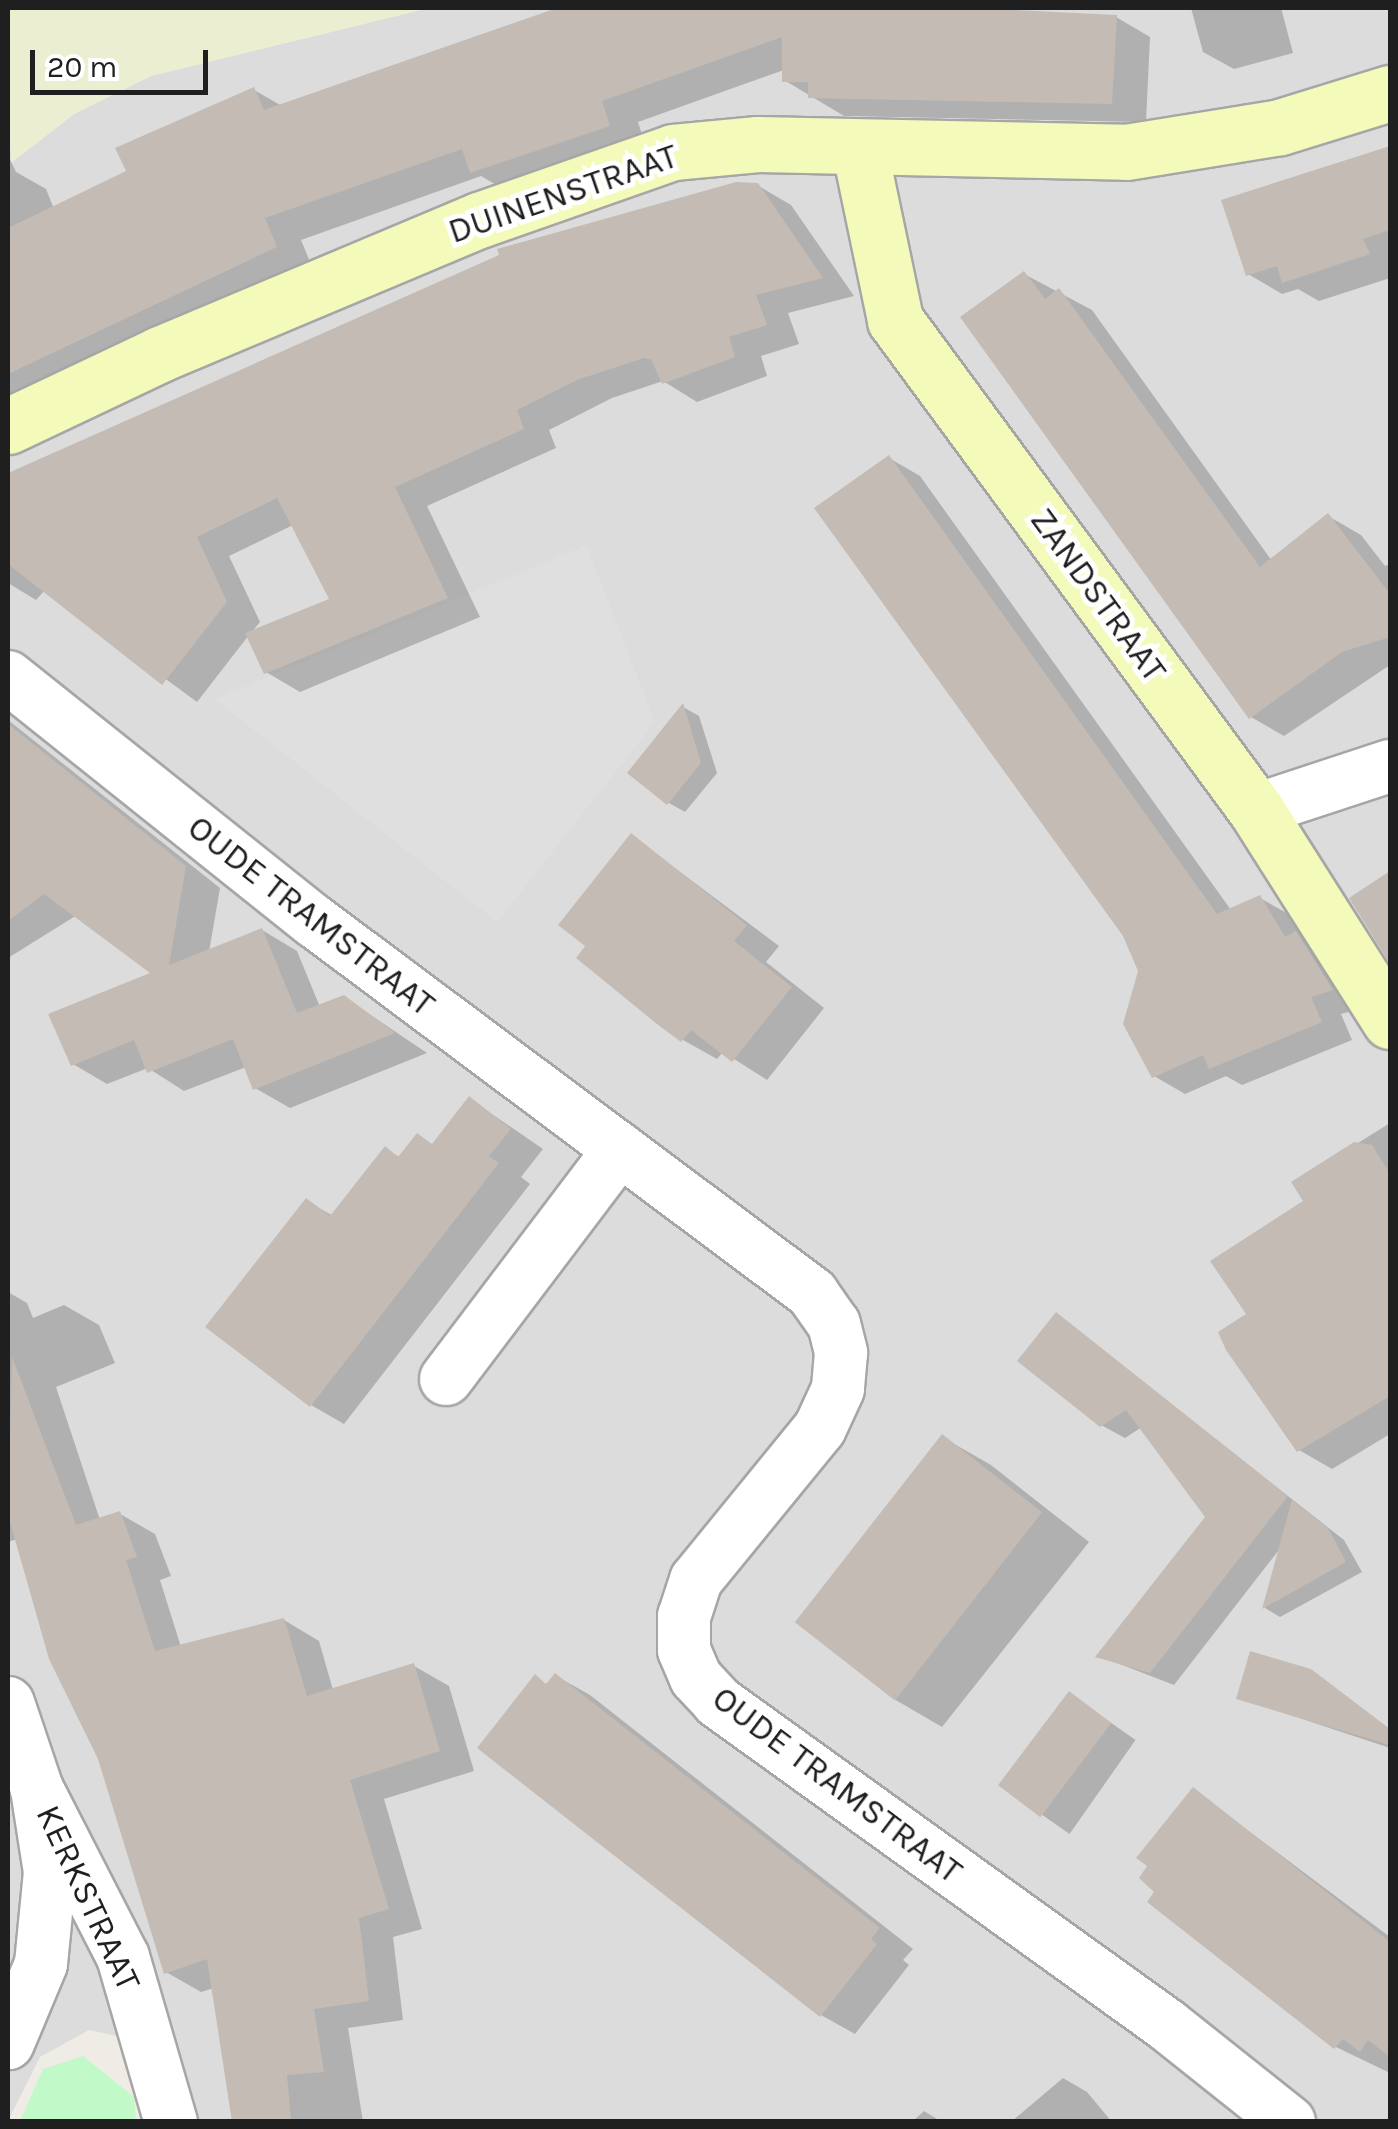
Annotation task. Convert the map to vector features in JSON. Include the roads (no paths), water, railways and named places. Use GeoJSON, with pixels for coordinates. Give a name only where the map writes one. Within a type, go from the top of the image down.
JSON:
{"type":"FeatureCollection","features":[{"type":"Feature","properties":{"kind":"street","name":"DUINENSTRAAT"},"geometry":{"type":"LineString","coordinates":[[8,426],[160,354],[624,166],[672,152],[758,144],[1126,152],[1280,127],[1390,93]]}},
{"type":"Feature","properties":{"kind":"street","name":"ZANDSTRAAT"},"geometry":{"type":"LineString","coordinates":[[859,147],[896,320],[1256,810],[1390,1021]]}},
{"type":"Feature","properties":{"kind":"street","name":"OUDE TRAMSTRAAT"},"geometry":{"type":"LineString","coordinates":[[8,677],[314,921],[812,1293],[834,1324],[841,1353],[838,1390],[820,1428],[696,1580],[684,1616],[684,1650],[696,1678],[718,1702],[1167,2025],[1289,2122]]}},
{"type":"Feature","properties":{"kind":"street"},"geometry":{"type":"LineString","coordinates":[[1256,810],[1390,766]]}},
{"type":"Feature","properties":{"kind":"street"},"geometry":{"type":"LineString","coordinates":[[446,1379],[620,1149]]}},
{"type":"Feature","properties":{"kind":"street"},"geometry":{"type":"LineString","coordinates":[[8,1703],[38,1789],[50,1924],[8,2042]]}},
{"type":"Feature","properties":{"kind":"street","name":"KERKSTRAAT"},"geometry":{"type":"LineString","coordinates":[[38,1789],[123,1956],[171,2122]]}}]}
